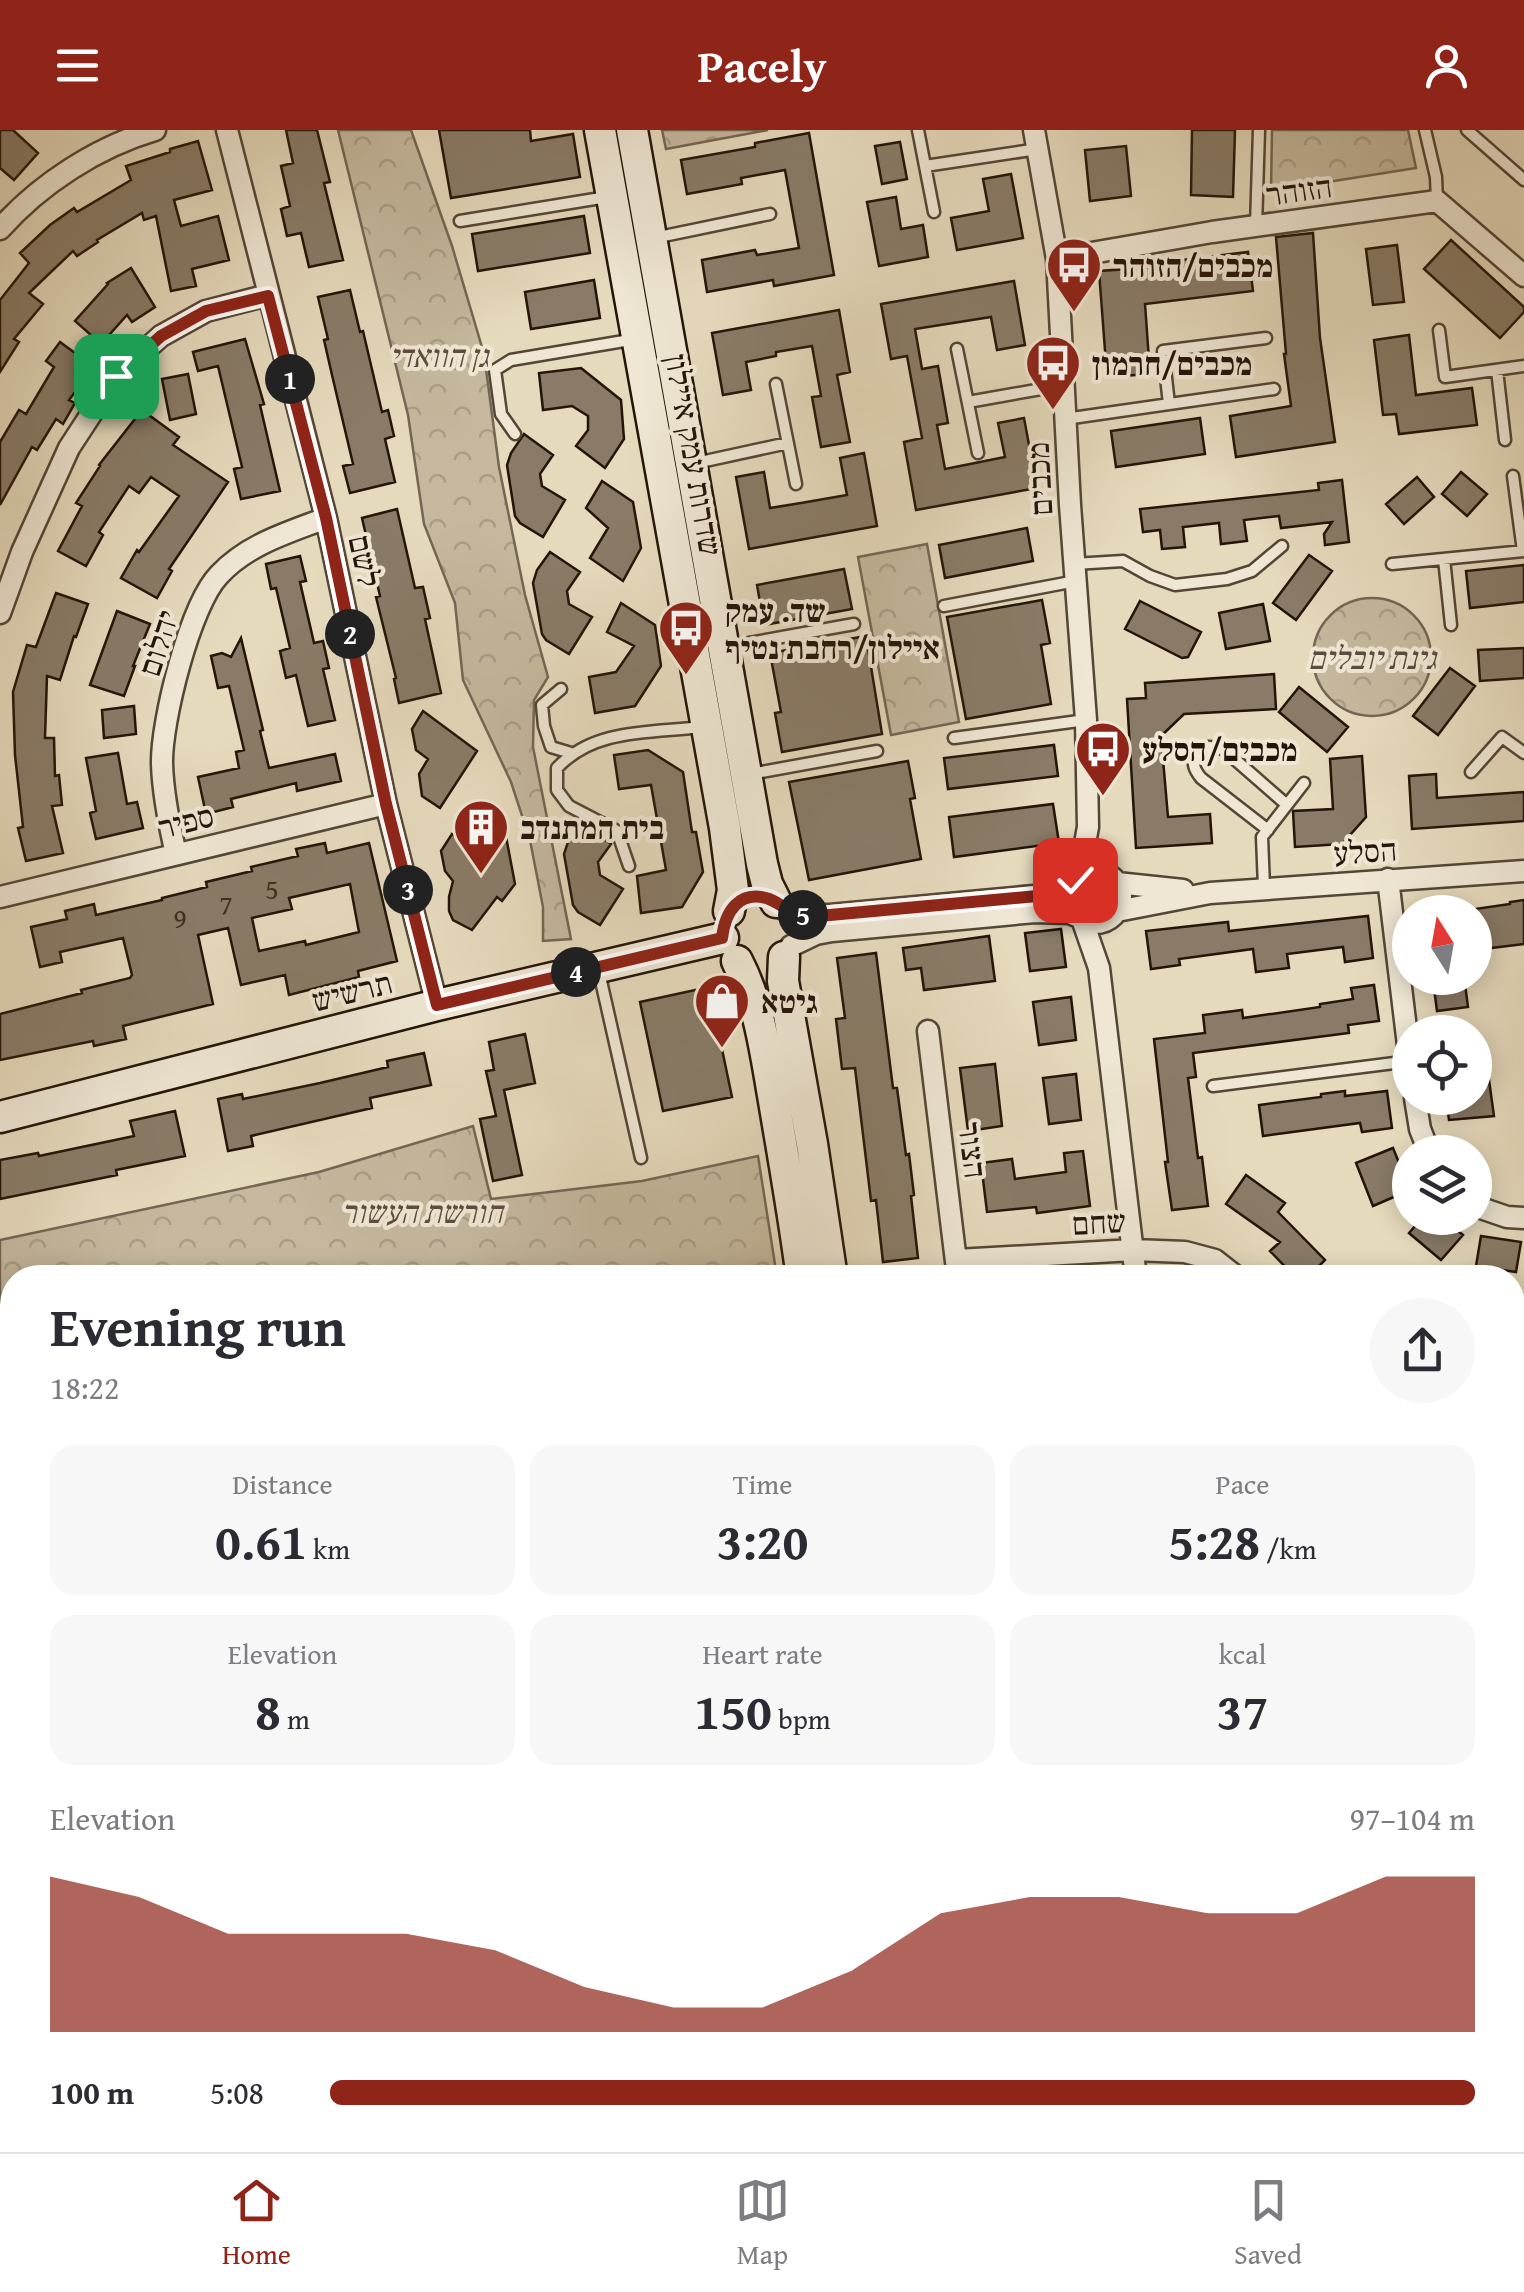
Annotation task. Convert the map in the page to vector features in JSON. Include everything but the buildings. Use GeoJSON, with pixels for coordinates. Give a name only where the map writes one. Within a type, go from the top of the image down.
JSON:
{"type":"FeatureCollection","features":[{"type":"Feature","properties":{"kind":"main road","name":"שדרות עמק איילון"},"geometry":{"type":"LineString","coordinates":[[600,130],[731,868],[730,937],[758,1018],[800,1265]]}},
{"type":"Feature","properties":{"kind":"main road","name":"שדרות עמק איילון"},"geometry":{"type":"LineString","coordinates":[[632,130],[766,884],[780,906]]}},
{"type":"Feature","properties":{"kind":"main road"},"geometry":{"type":"LineString","coordinates":[[787,951],[774,964],[762,968],[744,965],[730,937],[738,903],[759,897],[780,906],[790,916],[793,929],[784,982],[830,1265]]}},
{"type":"Feature","properties":{"kind":"main road","name":"תרשיש"},"geometry":{"type":"LineString","coordinates":[[0,1118],[437,1005],[730,937]]}},
{"type":"Feature","properties":{"kind":"street"},"geometry":{"type":"LineString","coordinates":[[0,229],[19,207],[69,171],[128,138],[155,130]]}},
{"type":"Feature","properties":{"kind":"street","name":"לשם"},"geometry":{"type":"LineString","coordinates":[[228,130],[326,518],[386,804],[437,1005]]}},
{"type":"Feature","properties":{"kind":"street","name":"מכבים"},"geometry":{"type":"LineString","coordinates":[[1036,139],[1057,259],[1086,720],[1088,827],[1077,878]]}},
{"type":"Feature","properties":{"kind":"street"},"geometry":{"type":"LineString","coordinates":[[1437,201],[1524,276]]}},
{"type":"Feature","properties":{"kind":"street","name":"הזוהר"},"geometry":{"type":"LineString","coordinates":[[1057,259],[1437,201]]}},
{"type":"Feature","properties":{"kind":"street"},"geometry":{"type":"LineString","coordinates":[[0,612],[22,552],[70,448],[116,376],[161,336],[206,311],[268,296]]}},
{"type":"Feature","properties":{"kind":"street","name":"יהלום"},"geometry":{"type":"LineString","coordinates":[[176,854],[165,804],[162,760],[166,722],[182,654],[198,610],[217,576],[256,544],[326,518]]}},
{"type":"Feature","properties":{"kind":"street","name":"ספיר"},"geometry":{"type":"LineString","coordinates":[[0,897],[386,804]]}},
{"type":"Feature","properties":{"kind":"street","name":"מכבים"},"geometry":{"type":"LineString","coordinates":[[1088,827],[1110,878]]}},
{"type":"Feature","properties":{"kind":"street"},"geometry":{"type":"LineString","coordinates":[[780,906],[816,916],[1034,896],[1062,890],[1092,871],[1110,878],[1121,896],[1111,916],[1098,968]]}},
{"type":"Feature","properties":{"kind":"street","name":"הסלע"},"geometry":{"type":"LineString","coordinates":[[1111,916],[1132,906],[1210,893],[1524,871]]}},
{"type":"Feature","properties":{"kind":"street"},"geometry":{"type":"LineString","coordinates":[[1077,878],[1069,897],[1073,911],[1081,918],[1098,968],[1135,1265]]}},
{"type":"Feature","properties":{"kind":"street","name":"הסלע"},"geometry":{"type":"LineString","coordinates":[[1110,878],[1210,893]]}},
{"type":"Feature","properties":{"kind":"street"},"geometry":{"type":"LineString","coordinates":[[1388,879],[1404,1015]]}},
{"type":"Feature","properties":{"kind":"street"},"geometry":{"type":"LineString","coordinates":[[787,951],[816,934],[832,930],[1034,912],[1069,913],[1097,922],[1111,916]]}},
{"type":"Feature","properties":{"kind":"street","name":"הצור"},"geometry":{"type":"LineString","coordinates":[[928,1031],[957,1265]]}},
{"type":"Feature","properties":{"kind":"street"},"geometry":{"type":"LineString","coordinates":[[1492,1212],[1524,1218]]}},
{"type":"Feature","properties":{"kind":"street","name":"שחם"},"geometry":{"type":"LineString","coordinates":[[986,1265],[1133,1250],[1185,1252],[1222,1265]]}},
{"type":"Feature","properties":{"kind":"lane"},"geometry":{"type":"LineString","coordinates":[[918,130],[934,212]]}},
{"type":"Feature","properties":{"kind":"lane"},"geometry":{"type":"LineString","coordinates":[[1256,226],[1258,130]]}},
{"type":"Feature","properties":{"kind":"lane"},"geometry":{"type":"LineString","coordinates":[[1426,130],[1437,201]]}},
{"type":"Feature","properties":{"kind":"lane"},"geometry":{"type":"LineString","coordinates":[[1466,130],[1524,180]]}},
{"type":"Feature","properties":{"kind":"lane"},"geometry":{"type":"LineString","coordinates":[[925,166],[1036,139]]}},
{"type":"Feature","properties":{"kind":"lane"},"geometry":{"type":"LineString","coordinates":[[460,221],[612,196]]}},
{"type":"Feature","properties":{"kind":"lane"},"geometry":{"type":"LineString","coordinates":[[651,238],[770,214]]}},
{"type":"Feature","properties":{"kind":"lane"},"geometry":{"type":"LineString","coordinates":[[1439,330],[1445,377],[1522,364]]}},
{"type":"Feature","properties":{"kind":"lane"},"geometry":{"type":"LineString","coordinates":[[515,434],[501,414],[495,370],[511,360],[637,338]]}},
{"type":"Feature","properties":{"kind":"lane"},"geometry":{"type":"LineString","coordinates":[[1169,404],[1163,351],[1266,338]]}},
{"type":"Feature","properties":{"kind":"lane"},"geometry":{"type":"LineString","coordinates":[[958,349],[978,453]]}},
{"type":"Feature","properties":{"kind":"lane"},"geometry":{"type":"LineString","coordinates":[[1497,370],[1505,440]]}},
{"type":"Feature","properties":{"kind":"lane"},"geometry":{"type":"LineString","coordinates":[[776,384],[796,484]]}},
{"type":"Feature","properties":{"kind":"lane"},"geometry":{"type":"LineString","coordinates":[[968,402],[1064,385]]}},
{"type":"Feature","properties":{"kind":"lane"},"geometry":{"type":"LineString","coordinates":[[1066,419],[1274,388]]}},
{"type":"Feature","properties":{"kind":"lane"},"geometry":{"type":"LineString","coordinates":[[692,464],[788,444]]}},
{"type":"Feature","properties":{"kind":"lane"},"geometry":{"type":"LineString","coordinates":[[1392,564],[1524,551],[1513,476]]}},
{"type":"Feature","properties":{"kind":"lane"},"geometry":{"type":"LineString","coordinates":[[944,606],[1123,560],[1174,585],[1228,579],[1252,571],[1282,546]]}},
{"type":"Feature","properties":{"kind":"lane"},"geometry":{"type":"LineString","coordinates":[[1444,558],[1451,625]]}},
{"type":"Feature","properties":{"kind":"lane"},"geometry":{"type":"LineString","coordinates":[[725,648],[854,624]]}},
{"type":"Feature","properties":{"kind":"lane"},"geometry":{"type":"LineString","coordinates":[[561,689],[542,704],[544,726],[551,746],[571,753]]}},
{"type":"Feature","properties":{"kind":"lane"},"geometry":{"type":"LineString","coordinates":[[954,738],[1086,720]]}},
{"type":"Feature","properties":{"kind":"lane"},"geometry":{"type":"LineString","coordinates":[[629,866],[618,831],[569,806],[557,790],[556,768],[571,753],[609,736],[707,726]]}},
{"type":"Feature","properties":{"kind":"lane"},"geometry":{"type":"LineString","coordinates":[[1471,772],[1502,736],[1524,753]]}},
{"type":"Feature","properties":{"kind":"lane"},"geometry":{"type":"LineString","coordinates":[[1268,830],[1200,778],[1194,770],[1197,752],[1209,747],[1223,749],[1287,805]]}},
{"type":"Feature","properties":{"kind":"lane"},"geometry":{"type":"LineString","coordinates":[[748,774],[877,752]]}},
{"type":"Feature","properties":{"kind":"lane"},"geometry":{"type":"LineString","coordinates":[[1264,888],[1262,837],[1304,782]]}},
{"type":"Feature","properties":{"kind":"lane"},"geometry":{"type":"LineString","coordinates":[[597,966],[642,1158]]}},
{"type":"Feature","properties":{"kind":"lane"},"geometry":{"type":"LineString","coordinates":[[1213,1086],[1392,1064]]}},
{"type":"Feature","properties":{"kind":"green space","name":"גן הוואדי"},"geometry":{"type":"Polygon","coordinates":[[[338,130],[411,130],[452,246],[484,354],[499,467],[525,595],[548,677],[534,700],[533,747],[571,939],[543,941],[543,907],[530,840],[511,782],[463,680],[455,603],[424,524],[408,415],[338,130]]]}},
{"type":"Feature","properties":{"kind":"green space"},"geometry":{"type":"Polygon","coordinates":[[[662,130],[768,130],[666,149],[662,130]]]}},
{"type":"Feature","properties":{"kind":"green space"},"geometry":{"type":"Polygon","coordinates":[[[1272,130],[1408,130],[1416,168],[1271,191],[1272,130]]]}},
{"type":"Feature","properties":{"kind":"green space"},"geometry":{"type":"Polygon","coordinates":[[[927,544],[959,722],[891,735],[858,557],[927,544]]]}},
{"type":"Feature","properties":{"kind":"green space","name":"גינת יובלים"},"geometry":{"type":"Polygon","coordinates":[[[1372,598],[1405,608],[1421,624],[1431,657],[1421,690],[1405,706],[1372,716],[1339,706],[1323,690],[1313,657],[1323,624],[1339,608],[1372,598]]]}},
{"type":"Feature","properties":{"kind":"green space","name":"חורשת העשור"},"geometry":{"type":"Polygon","coordinates":[[[473,1126],[491,1199],[642,1181],[758,1156],[775,1265],[0,1265],[0,1240],[319,1172],[473,1126]]]}},
{"type":"Feature","properties":{"kind":"place","name":"מכבים/הזוהר"},"geometry":{"type":"Point","coordinates":[1074,314]}},
{"type":"Feature","properties":{"kind":"place","name":"מכבים/חרמון"},"geometry":{"type":"Point","coordinates":[1053,412]}},
{"type":"Feature","properties":{"kind":"place","name":"שד. עמק איילון/רחבת נטיף"},"geometry":{"type":"Point","coordinates":[686,677]}},
{"type":"Feature","properties":{"kind":"place","name":"מכבים/הסלע"},"geometry":{"type":"Point","coordinates":[1103,798]}},
{"type":"Feature","properties":{"kind":"place","name":"בית המתנדב"},"geometry":{"type":"Point","coordinates":[481,876]}},
{"type":"Feature","properties":{"kind":"place","name":"גיטא"},"geometry":{"type":"Point","coordinates":[722,1050]}},
{"type":"Feature","properties":{"kind":"route"},"geometry":{"type":"LineString","coordinates":[[116,376],[161,336],[206,311],[268,296],[326,518],[386,804],[437,1005],[722,938],[729,911],[750,898],[771,900],[784,909],[816,916],[1048,895],[1075,880]]}}]}
